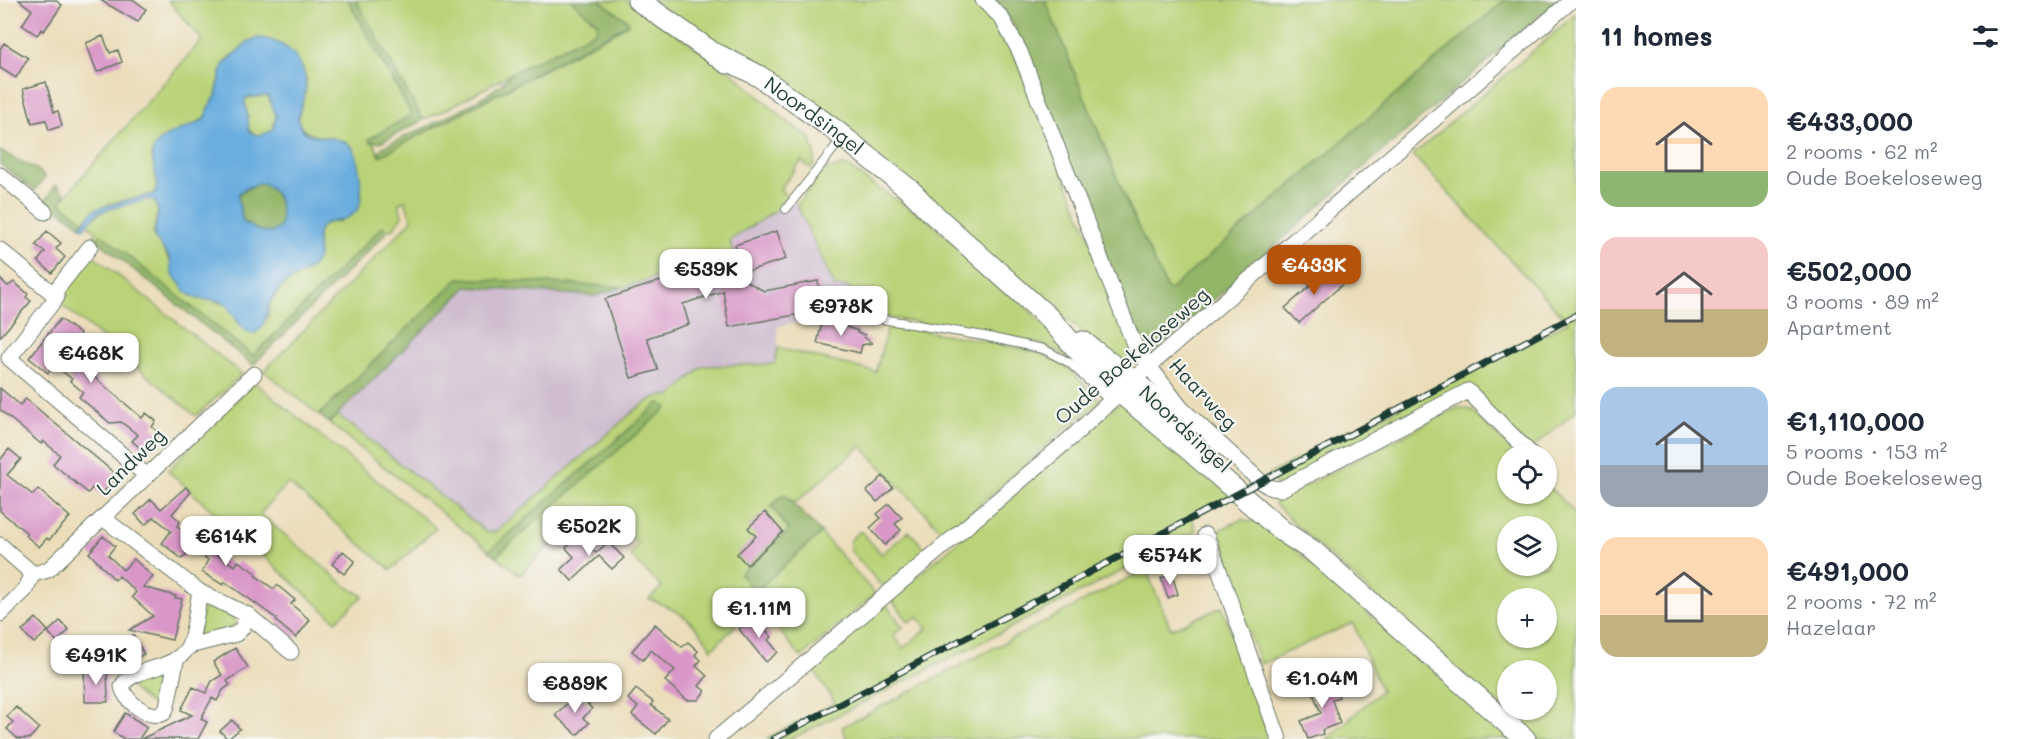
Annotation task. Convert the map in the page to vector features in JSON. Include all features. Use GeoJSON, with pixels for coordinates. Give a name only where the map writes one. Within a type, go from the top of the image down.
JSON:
{"type":"FeatureCollection","features":[{"type":"Feature","properties":{"kind":"main road","name":"Noordsingel"},"geometry":{"type":"LineString","coordinates":[[638,0],[718,55],[748,81],[903,197],[931,212]]}},
{"type":"Feature","properties":{"kind":"main road","name":"Noordsingel"},"geometry":{"type":"LineString","coordinates":[[718,55],[759,76],[832,128],[911,191],[931,212],[1048,318],[1121,391],[1187,434],[1293,527],[1312,551],[1525,739]]}},
{"type":"Feature","properties":{"kind":"street","name":"Haarweg"},"geometry":{"type":"LineString","coordinates":[[983,0],[1001,17],[1020,52],[1134,344],[1181,408],[1260,481],[1275,489],[1281,489],[1468,391],[1521,444]]}},
{"type":"Feature","properties":{"kind":"street","name":"Oude Boekeloseweg"},"geometry":{"type":"LineString","coordinates":[[716,739],[908,578],[1572,0]]}},
{"type":"Feature","properties":{"kind":"street"},"geometry":{"type":"LineString","coordinates":[[0,175],[45,212]]}},
{"type":"Feature","properties":{"kind":"street"},"geometry":{"type":"LineString","coordinates":[[53,294],[90,247]]}},
{"type":"Feature","properties":{"kind":"street"},"geometry":{"type":"LineString","coordinates":[[0,250],[57,297],[9,358],[147,476]]}},
{"type":"Feature","properties":{"kind":"street","name":"Landweg"},"geometry":{"type":"LineString","coordinates":[[33,574],[48,570],[254,374]]}},
{"type":"Feature","properties":{"kind":"street"},"geometry":{"type":"LineString","coordinates":[[103,518],[200,592],[248,615],[291,651]]}},
{"type":"Feature","properties":{"kind":"street"},"geometry":{"type":"LineString","coordinates":[[1205,535],[1279,739]]}},
{"type":"Feature","properties":{"kind":"street"},"geometry":{"type":"LineString","coordinates":[[0,545],[33,574],[25,590],[0,614]]}},
{"type":"Feature","properties":{"kind":"street"},"geometry":{"type":"LineString","coordinates":[[176,660],[189,646],[200,592]]}},
{"type":"Feature","properties":{"kind":"street"},"geometry":{"type":"LineString","coordinates":[[189,646],[236,634],[243,628],[248,615]]}},
{"type":"Feature","properties":{"kind":"lane"},"geometry":{"type":"LineString","coordinates":[[786,209],[836,146]]}},
{"type":"Feature","properties":{"kind":"lane"},"geometry":{"type":"LineString","coordinates":[[844,303],[857,315],[984,336],[1042,349],[1121,391]]}},
{"type":"Feature","properties":{"kind":"shaded area"},"geometry":{"type":"Polygon","coordinates":[[[788,197],[797,205],[835,286],[850,287],[857,294],[859,299],[857,320],[827,314],[777,327],[778,348],[774,364],[703,366],[490,551],[329,423],[467,287],[595,296],[733,253],[730,240],[775,211],[788,197]]]}},
{"type":"Feature","properties":{"kind":"green space"},"geometry":{"type":"Polygon","coordinates":[[[168,0],[348,0],[411,113],[371,142],[380,156],[623,28],[628,21],[599,0],[627,0],[733,73],[784,119],[810,138],[815,153],[814,165],[810,168],[801,161],[780,189],[788,197],[775,211],[730,240],[733,253],[624,287],[459,279],[319,415],[264,371],[412,220],[405,201],[399,203],[402,216],[393,229],[385,231],[383,227],[253,356],[101,235],[98,239],[94,236],[97,232],[87,224],[107,209],[149,199],[155,201],[158,211],[153,234],[171,262],[212,300],[267,319],[271,301],[286,282],[296,278],[317,239],[320,228],[325,223],[339,222],[362,196],[353,148],[338,140],[313,135],[301,126],[299,113],[307,78],[249,41],[227,60],[221,72],[216,96],[208,108],[206,117],[153,150],[157,182],[154,194],[106,205],[90,214],[84,221],[60,202],[202,40],[168,0]]]}},
{"type":"Feature","properties":{"kind":"green space"},"geometry":{"type":"Polygon","coordinates":[[[348,0],[356,0],[423,120],[381,142],[371,142],[369,139],[411,113],[348,0]]]}},
{"type":"Feature","properties":{"kind":"green space"},"geometry":{"type":"Polygon","coordinates":[[[356,0],[571,0],[598,24],[596,31],[423,120],[356,0]]]}},
{"type":"Feature","properties":{"kind":"green space"},"geometry":{"type":"Polygon","coordinates":[[[571,0],[599,0],[628,21],[628,24],[380,156],[378,153],[383,147],[471,104],[488,94],[510,74],[596,31],[598,23],[571,0]]]}},
{"type":"Feature","properties":{"kind":"green space"},"geometry":{"type":"Polygon","coordinates":[[[652,0],[977,0],[996,21],[1013,51],[1139,358],[1136,363],[1130,366],[1123,364],[757,70],[652,0]]]}},
{"type":"Feature","properties":{"kind":"green space"},"geometry":{"type":"Polygon","coordinates":[[[995,0],[1045,0],[1130,210],[1167,289],[1170,290],[1505,0],[1558,0],[1343,185],[1155,352],[1148,348],[1133,329],[1011,21],[995,0]]]}},
{"type":"Feature","properties":{"kind":"green space"},"geometry":{"type":"Polygon","coordinates":[[[1045,0],[1505,0],[1170,290],[1167,289],[1130,210],[1045,0]]]}},
{"type":"Feature","properties":{"kind":"green space"},"geometry":{"type":"Polygon","coordinates":[[[1576,14],[1576,411],[1537,444],[1526,444],[1471,393],[1279,488],[1269,474],[1568,322],[1413,155],[1576,14]]]}},
{"type":"Feature","properties":{"kind":"green space"},"geometry":{"type":"Polygon","coordinates":[[[268,96],[276,116],[273,129],[257,135],[248,129],[245,99],[268,96]]]}},
{"type":"Feature","properties":{"kind":"green space"},"geometry":{"type":"Polygon","coordinates":[[[0,151],[38,170],[45,177],[35,190],[0,164],[0,151]]]}},
{"type":"Feature","properties":{"kind":"green space"},"geometry":{"type":"Polygon","coordinates":[[[843,166],[849,167],[924,217],[1026,307],[1113,392],[1059,352],[1044,345],[987,333],[876,316],[865,307],[849,287],[835,287],[797,205],[822,171],[843,166]]]}},
{"type":"Feature","properties":{"kind":"green space"},"geometry":{"type":"Polygon","coordinates":[[[260,183],[272,189],[279,200],[280,227],[271,233],[257,230],[243,221],[238,199],[239,193],[260,183]]]}},
{"type":"Feature","properties":{"kind":"green space"},"geometry":{"type":"Polygon","coordinates":[[[56,185],[66,194],[60,203],[84,221],[80,225],[46,200],[56,185]]]}},
{"type":"Feature","properties":{"kind":"green space"},"geometry":{"type":"Polygon","coordinates":[[[383,226],[386,233],[253,365],[97,240],[101,234],[253,356],[383,226]]]}},
{"type":"Feature","properties":{"kind":"green space"},"geometry":{"type":"Polygon","coordinates":[[[90,253],[242,374],[196,416],[60,303],[59,291],[90,253]]]}},
{"type":"Feature","properties":{"kind":"green space"},"geometry":{"type":"Polygon","coordinates":[[[459,278],[624,287],[595,296],[467,287],[329,423],[319,415],[459,278]]]}},
{"type":"Feature","properties":{"kind":"green space"},"geometry":{"type":"Polygon","coordinates":[[[888,325],[986,341],[1041,353],[1067,367],[1101,401],[1059,434],[946,535],[861,446],[795,503],[784,494],[790,530],[740,574],[755,592],[821,533],[875,594],[801,657],[757,604],[712,649],[686,618],[649,599],[662,587],[630,556],[638,543],[606,520],[600,524],[584,510],[520,575],[329,423],[338,415],[488,533],[497,531],[636,409],[661,395],[671,396],[703,366],[774,364],[778,348],[876,372],[888,325]]]}},
{"type":"Feature","properties":{"kind":"green space"},"geometry":{"type":"Polygon","coordinates":[[[255,383],[436,528],[391,570],[288,483],[260,514],[346,586],[363,596],[336,621],[168,471],[214,421],[255,383]]]}},
{"type":"Feature","properties":{"kind":"green space"},"geometry":{"type":"Polygon","coordinates":[[[1121,401],[1232,495],[1192,517],[1196,531],[1175,544],[791,739],[766,739],[835,703],[812,667],[885,603],[903,627],[893,635],[903,648],[927,629],[918,616],[909,622],[891,599],[1121,401]]]}},
{"type":"Feature","properties":{"kind":"green space"},"geometry":{"type":"Polygon","coordinates":[[[660,402],[667,408],[496,556],[489,551],[660,402]]]}},
{"type":"Feature","properties":{"kind":"green space"},"geometry":{"type":"Polygon","coordinates":[[[1457,408],[1472,411],[1506,444],[1497,444],[1497,504],[1557,504],[1557,495],[1576,514],[1576,739],[1537,739],[1515,720],[1557,720],[1557,660],[1497,660],[1497,704],[1314,542],[1275,504],[1276,501],[1457,408]]]}},
{"type":"Feature","properties":{"kind":"green space"},"geometry":{"type":"Polygon","coordinates":[[[784,494],[821,533],[755,592],[740,574],[789,530],[771,506],[784,494]]]}},
{"type":"Feature","properties":{"kind":"green space"},"geometry":{"type":"Polygon","coordinates":[[[1242,519],[1249,522],[1260,519],[1512,739],[1327,739],[1381,691],[1353,623],[1260,664],[1214,533],[1242,519]]]}},
{"type":"Feature","properties":{"kind":"green space"},"geometry":{"type":"Polygon","coordinates":[[[860,531],[882,554],[909,531],[927,551],[889,586],[880,584],[850,550],[850,540],[860,531]]]}},
{"type":"Feature","properties":{"kind":"green space"},"geometry":{"type":"Polygon","coordinates":[[[1146,569],[1171,629],[1222,607],[1270,739],[847,739],[842,727],[1146,569]]]}},
{"type":"Feature","properties":{"kind":"green space"},"geometry":{"type":"Polygon","coordinates":[[[210,605],[232,615],[235,624],[233,628],[201,637],[198,633],[203,609],[210,605]]]}},
{"type":"Feature","properties":{"kind":"green space"},"geometry":{"type":"Polygon","coordinates":[[[167,668],[164,701],[159,706],[149,703],[132,689],[132,684],[167,668]]]}},
{"type":"Feature","properties":{"kind":"water"},"geometry":{"type":"Polygon","coordinates":[[[258,38],[279,43],[294,55],[304,72],[305,81],[299,123],[308,134],[340,140],[353,149],[361,187],[359,207],[349,217],[328,222],[321,227],[316,262],[310,269],[278,290],[271,300],[262,327],[253,334],[241,326],[227,305],[219,301],[198,299],[188,294],[172,274],[170,258],[154,237],[158,211],[155,201],[149,199],[99,212],[84,228],[80,227],[95,209],[154,194],[157,181],[152,156],[156,145],[167,136],[206,118],[208,108],[216,96],[223,65],[249,41],[258,38]],[[268,96],[245,99],[248,129],[257,135],[273,129],[276,116],[268,96]],[[260,183],[239,193],[238,199],[243,222],[257,230],[271,233],[280,227],[279,200],[272,189],[260,183]]]}},
{"type":"Feature","properties":{"kind":"building"},"geometry":{"type":"Polygon","coordinates":[[[19,0],[55,0],[62,5],[44,31],[42,29],[37,35],[22,25],[32,10],[19,0]]]}},
{"type":"Feature","properties":{"kind":"building"},"geometry":{"type":"Polygon","coordinates":[[[100,0],[134,0],[146,9],[138,22],[100,0]]]}},
{"type":"Feature","properties":{"kind":"building"},"geometry":{"type":"Polygon","coordinates":[[[103,36],[110,53],[118,50],[122,62],[97,72],[86,43],[103,36]]]}},
{"type":"Feature","properties":{"kind":"building"},"geometry":{"type":"Polygon","coordinates":[[[4,43],[28,58],[16,78],[0,68],[0,49],[4,43]]]}},
{"type":"Feature","properties":{"kind":"building"},"geometry":{"type":"Polygon","coordinates":[[[46,82],[54,112],[58,111],[62,126],[49,130],[46,120],[32,123],[23,89],[46,82]]]}},
{"type":"Feature","properties":{"kind":"building"},"geometry":{"type":"Polygon","coordinates":[[[47,231],[61,243],[56,249],[65,257],[52,273],[38,261],[45,252],[36,245],[47,231]]]}},
{"type":"Feature","properties":{"kind":"building"},"geometry":{"type":"Polygon","coordinates":[[[777,231],[786,259],[735,275],[764,291],[818,281],[823,310],[729,327],[723,291],[683,304],[689,324],[647,338],[658,370],[631,378],[605,299],[738,256],[735,245],[777,231]]]}},
{"type":"Feature","properties":{"kind":"building"},"geometry":{"type":"Polygon","coordinates":[[[1334,271],[1344,283],[1299,323],[1285,308],[1310,286],[1308,283],[1316,276],[1321,282],[1334,271]]]}},
{"type":"Feature","properties":{"kind":"building"},"geometry":{"type":"Polygon","coordinates":[[[0,279],[8,286],[14,282],[28,294],[26,297],[31,301],[0,337],[0,279]]]}},
{"type":"Feature","properties":{"kind":"building"},"geometry":{"type":"Polygon","coordinates":[[[60,319],[80,334],[70,350],[95,372],[92,375],[142,418],[146,413],[156,421],[152,427],[160,433],[145,452],[132,441],[138,435],[121,422],[110,423],[79,397],[83,392],[70,381],[72,379],[54,365],[48,373],[29,358],[60,319]]]}},
{"type":"Feature","properties":{"kind":"building"},"geometry":{"type":"Polygon","coordinates":[[[823,319],[858,331],[857,333],[865,335],[864,337],[872,343],[862,345],[860,353],[817,343],[823,319]]]}},
{"type":"Feature","properties":{"kind":"building"},"geometry":{"type":"Polygon","coordinates":[[[0,388],[20,405],[26,399],[118,476],[101,495],[93,487],[88,493],[53,464],[60,455],[43,441],[41,444],[0,410],[0,388]]]}},
{"type":"Feature","properties":{"kind":"building"},"geometry":{"type":"Polygon","coordinates":[[[9,449],[21,459],[7,475],[33,495],[38,489],[70,517],[49,540],[47,538],[39,547],[25,535],[27,533],[0,511],[0,460],[9,449]]]}},
{"type":"Feature","properties":{"kind":"building"},"geometry":{"type":"Polygon","coordinates":[[[883,476],[893,488],[877,502],[867,491],[883,476]]]}},
{"type":"Feature","properties":{"kind":"building"},"geometry":{"type":"Polygon","coordinates":[[[186,487],[191,492],[172,514],[180,521],[177,526],[195,541],[199,536],[218,548],[214,553],[235,566],[238,561],[274,589],[277,585],[295,600],[291,604],[310,620],[296,638],[276,621],[277,619],[255,603],[225,582],[223,585],[202,572],[208,560],[192,547],[182,559],[162,543],[171,531],[154,517],[145,525],[135,514],[151,499],[161,509],[186,487]]]}},
{"type":"Feature","properties":{"kind":"building"},"geometry":{"type":"Polygon","coordinates":[[[889,504],[902,518],[895,524],[901,530],[885,545],[870,528],[881,518],[877,514],[889,504]]]}},
{"type":"Feature","properties":{"kind":"building"},"geometry":{"type":"Polygon","coordinates":[[[765,512],[783,532],[747,565],[737,554],[756,536],[748,528],[765,512]]]}},
{"type":"Feature","properties":{"kind":"building"},"geometry":{"type":"Polygon","coordinates":[[[579,535],[596,553],[608,542],[624,558],[612,569],[599,556],[572,581],[561,569],[574,557],[566,548],[579,535]]]}},
{"type":"Feature","properties":{"kind":"building"},"geometry":{"type":"Polygon","coordinates":[[[103,536],[115,546],[108,555],[123,570],[134,559],[153,577],[143,587],[182,599],[172,640],[129,630],[153,616],[132,597],[136,592],[119,576],[115,580],[89,553],[103,536]]]}},
{"type":"Feature","properties":{"kind":"building"},"geometry":{"type":"Polygon","coordinates":[[[343,551],[355,561],[344,574],[332,564],[343,551]]]}},
{"type":"Feature","properties":{"kind":"building"},"geometry":{"type":"Polygon","coordinates":[[[1172,575],[1178,594],[1168,598],[1161,578],[1172,575]]]}},
{"type":"Feature","properties":{"kind":"building"},"geometry":{"type":"Polygon","coordinates":[[[754,617],[772,637],[768,640],[778,652],[766,662],[739,629],[754,617]]]}},
{"type":"Feature","properties":{"kind":"building"},"geometry":{"type":"Polygon","coordinates":[[[36,618],[48,631],[34,643],[22,631],[36,618]]]}},
{"type":"Feature","properties":{"kind":"building"},"geometry":{"type":"Polygon","coordinates":[[[60,621],[69,630],[57,642],[48,632],[60,621]]]}},
{"type":"Feature","properties":{"kind":"building"},"geometry":{"type":"Polygon","coordinates":[[[655,624],[682,647],[688,642],[698,651],[695,655],[701,660],[696,666],[707,676],[699,686],[705,691],[698,700],[687,700],[665,681],[675,670],[651,650],[643,660],[632,651],[655,624]]]}},
{"type":"Feature","properties":{"kind":"building"},"geometry":{"type":"Polygon","coordinates":[[[133,635],[144,654],[116,670],[105,651],[133,635]]]}},
{"type":"Feature","properties":{"kind":"building"},"geometry":{"type":"Polygon","coordinates":[[[235,648],[248,667],[227,681],[230,685],[223,690],[217,701],[212,698],[201,719],[207,722],[198,739],[141,739],[192,715],[181,710],[193,687],[206,693],[212,681],[222,675],[213,662],[235,648]]]}},
{"type":"Feature","properties":{"kind":"building"},"geometry":{"type":"Polygon","coordinates":[[[107,670],[108,702],[85,702],[84,671],[107,670]]]}},
{"type":"Feature","properties":{"kind":"building"},"geometry":{"type":"Polygon","coordinates":[[[1331,677],[1339,697],[1332,700],[1340,723],[1322,730],[1323,734],[1308,739],[1301,721],[1321,713],[1310,686],[1331,677]]]}},
{"type":"Feature","properties":{"kind":"building"},"geometry":{"type":"Polygon","coordinates":[[[636,689],[653,702],[651,705],[668,719],[656,734],[632,715],[638,707],[628,699],[636,689]]]}},
{"type":"Feature","properties":{"kind":"building"},"geometry":{"type":"Polygon","coordinates":[[[578,693],[592,709],[583,718],[589,723],[577,735],[555,715],[578,693]]]}},
{"type":"Feature","properties":{"kind":"building"},"geometry":{"type":"Polygon","coordinates":[[[16,707],[39,728],[29,739],[18,739],[7,729],[13,722],[7,717],[16,707]]]}},
{"type":"Feature","properties":{"kind":"building"},"geometry":{"type":"Polygon","coordinates":[[[125,713],[147,727],[139,739],[124,739],[113,732],[125,713]]]}},
{"type":"Feature","properties":{"kind":"building"},"geometry":{"type":"Polygon","coordinates":[[[232,720],[240,729],[228,739],[220,731],[232,720]]]}},
{"type":"Feature","properties":{"kind":"railway"},"geometry":{"type":"LineString","coordinates":[[774,739],[1576,315]]}}]}
